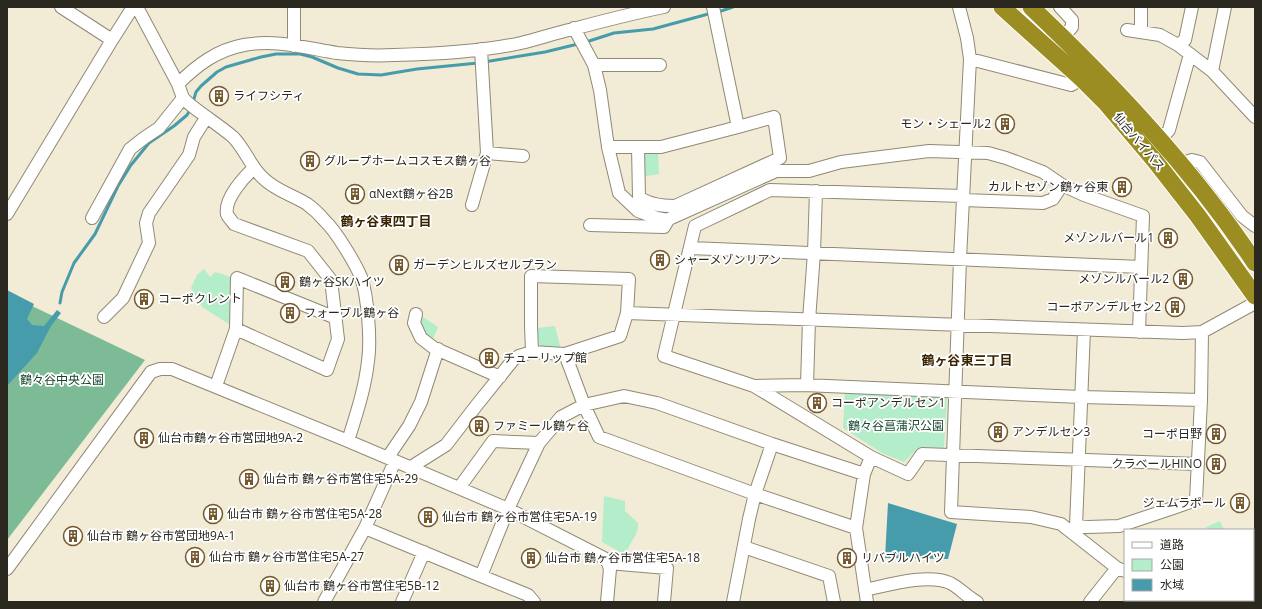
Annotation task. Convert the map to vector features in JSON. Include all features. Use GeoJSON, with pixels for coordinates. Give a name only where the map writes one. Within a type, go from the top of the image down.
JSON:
{"type":"FeatureCollection","features":[{"type":"Feature","properties":{"kind":"highway","name":"仙台バイパス"},"geometry":{"type":"LineString","coordinates":[[1002,7],[1082,79],[1106,103],[1160,167],[1198,216],[1255,296]]}},
{"type":"Feature","properties":{"kind":"highway","name":"仙台バイパス"},"geometry":{"type":"LineString","coordinates":[[1031,7],[1109,83],[1160,140],[1201,189],[1254,259]]}},
{"type":"Feature","properties":{"kind":"street"},"geometry":{"type":"LineString","coordinates":[[61,7],[112,40]]}},
{"type":"Feature","properties":{"kind":"street"},"geometry":{"type":"LineString","coordinates":[[7,214],[132,7]]}},
{"type":"Feature","properties":{"kind":"street"},"geometry":{"type":"LineString","coordinates":[[137,7],[188,103],[206,118],[232,136],[242,147],[254,168],[264,179],[279,190],[308,204],[327,223],[339,239],[361,277],[366,302],[369,360],[364,389],[348,441]]}},
{"type":"Feature","properties":{"kind":"street"},"geometry":{"type":"LineString","coordinates":[[294,7],[294,46]]}},
{"type":"Feature","properties":{"kind":"street"},"geometry":{"type":"LineString","coordinates":[[959,7],[967,38],[970,59],[960,259],[951,512],[1031,517],[1061,524],[1075,530],[1121,569],[1090,602]]}},
{"type":"Feature","properties":{"kind":"street"},"geometry":{"type":"LineString","coordinates":[[1060,7],[1072,20],[1072,27],[1063,37]]}},
{"type":"Feature","properties":{"kind":"street"},"geometry":{"type":"LineString","coordinates":[[1141,7],[1141,32]]}},
{"type":"Feature","properties":{"kind":"street"},"geometry":{"type":"LineString","coordinates":[[1178,45],[1185,40],[1192,7]]}},
{"type":"Feature","properties":{"kind":"street"},"geometry":{"type":"LineString","coordinates":[[1212,71],[1225,7]]}},
{"type":"Feature","properties":{"kind":"street"},"geometry":{"type":"LineString","coordinates":[[178,84],[206,60],[223,51],[243,45],[262,43],[366,56],[481,57],[521,43],[574,28],[657,8]]}},
{"type":"Feature","properties":{"kind":"street"},"geometry":{"type":"LineString","coordinates":[[714,11],[738,127]]}},
{"type":"Feature","properties":{"kind":"street"},"geometry":{"type":"LineString","coordinates":[[574,28],[594,65],[600,90],[608,147],[619,193],[638,211],[657,218],[668,220],[776,171],[809,171],[841,162],[929,151],[988,153],[1043,172],[1062,185],[1084,195],[1142,216],[1139,332]]}},
{"type":"Feature","properties":{"kind":"street"},"geometry":{"type":"LineString","coordinates":[[1127,30],[1160,35],[1178,45],[1212,71],[1254,111]]}},
{"type":"Feature","properties":{"kind":"street"},"geometry":{"type":"LineString","coordinates":[[1160,140],[1169,130],[1190,54]]}},
{"type":"Feature","properties":{"kind":"street"},"geometry":{"type":"LineString","coordinates":[[472,205],[487,153],[481,57]]}},
{"type":"Feature","properties":{"kind":"street"},"geometry":{"type":"LineString","coordinates":[[970,59],[1071,85],[1082,79]]}},
{"type":"Feature","properties":{"kind":"street"},"geometry":{"type":"LineString","coordinates":[[594,65],[641,60],[660,65]]}},
{"type":"Feature","properties":{"kind":"street"},"geometry":{"type":"LineString","coordinates":[[92,218],[130,149],[159,128],[188,103]]}},
{"type":"Feature","properties":{"kind":"street"},"geometry":{"type":"LineString","coordinates":[[608,147],[638,147],[661,147],[774,116],[780,158],[675,206],[665,206],[645,202],[639,197],[638,147]]}},
{"type":"Feature","properties":{"kind":"street"},"geometry":{"type":"LineString","coordinates":[[104,317],[123,298],[150,243],[146,223],[149,213],[189,155],[194,137],[206,118]]}},
{"type":"Feature","properties":{"kind":"street"},"geometry":{"type":"LineString","coordinates":[[487,153],[523,156]]}},
{"type":"Feature","properties":{"kind":"street"},"geometry":{"type":"LineString","coordinates":[[1180,164],[1192,160],[1200,162],[1242,216],[1255,226]]}},
{"type":"Feature","properties":{"kind":"street"},"geometry":{"type":"LineString","coordinates":[[236,329],[327,370],[338,339],[331,280],[308,251],[234,224],[227,214],[228,201],[245,176],[254,168]]}},
{"type":"Feature","properties":{"kind":"street"},"geometry":{"type":"LineString","coordinates":[[1062,185],[1053,199],[1043,203],[770,190],[695,226],[664,356],[754,386],[871,457],[908,474],[922,454],[1198,464]]}},
{"type":"Feature","properties":{"kind":"street"},"geometry":{"type":"LineString","coordinates":[[807,385],[808,320],[814,253],[816,191]]}},
{"type":"Feature","properties":{"kind":"street"},"geometry":{"type":"LineString","coordinates":[[590,225],[664,227],[668,220]]}},
{"type":"Feature","properties":{"kind":"street"},"geometry":{"type":"LineString","coordinates":[[690,248],[1141,267]]}},
{"type":"Feature","properties":{"kind":"street"},"geometry":{"type":"LineString","coordinates":[[411,467],[446,445],[513,360],[519,356],[532,352],[565,354],[620,336],[627,313],[629,279],[531,276],[532,352]]}},
{"type":"Feature","properties":{"kind":"street"},"geometry":{"type":"LineString","coordinates":[[216,386],[236,329],[237,278],[336,318]]}},
{"type":"Feature","properties":{"kind":"street"},"geometry":{"type":"LineString","coordinates":[[627,313],[1184,334],[1202,332],[1255,303]]}},
{"type":"Feature","properties":{"kind":"street"},"geometry":{"type":"LineString","coordinates":[[416,314],[414,323],[420,338],[438,349],[500,377]]}},
{"type":"Feature","properties":{"kind":"street"},"geometry":{"type":"LineString","coordinates":[[1075,530],[1084,330]]}},
{"type":"Feature","properties":{"kind":"street"},"geometry":{"type":"LineString","coordinates":[[1075,530],[1088,527],[1119,526],[1196,500],[1201,400],[1202,332]]}},
{"type":"Feature","properties":{"kind":"street"},"geometry":{"type":"LineString","coordinates":[[324,602],[365,528],[392,459],[422,402],[438,349]]}},
{"type":"Feature","properties":{"kind":"street"},"geometry":{"type":"LineString","coordinates":[[565,354],[584,405],[599,437],[755,494],[856,528]]}},
{"type":"Feature","properties":{"kind":"street"},"geometry":{"type":"LineString","coordinates":[[7,569],[151,372],[160,369],[172,369],[392,459],[508,509],[604,558],[610,568],[607,602]]}},
{"type":"Feature","properties":{"kind":"street"},"geometry":{"type":"LineString","coordinates":[[754,386],[807,385],[1081,397],[1201,400]]}},
{"type":"Feature","properties":{"kind":"street"},"geometry":{"type":"LineString","coordinates":[[481,576],[508,509],[539,443],[561,417],[584,405],[624,396],[657,403],[772,444],[864,474]]}},
{"type":"Feature","properties":{"kind":"street"},"geometry":{"type":"LineString","coordinates":[[459,488],[493,441],[539,443]]}},
{"type":"Feature","properties":{"kind":"street"},"geometry":{"type":"LineString","coordinates":[[733,602],[755,494],[772,444]]}},
{"type":"Feature","properties":{"kind":"street"},"geometry":{"type":"LineString","coordinates":[[867,602],[856,528],[864,474],[871,457]]}},
{"type":"Feature","properties":{"kind":"street"},"geometry":{"type":"LineString","coordinates":[[365,528],[528,595],[534,602]]}},
{"type":"Feature","properties":{"kind":"street"},"geometry":{"type":"LineString","coordinates":[[744,547],[829,576],[831,601]]}},
{"type":"Feature","properties":{"kind":"street"},"geometry":{"type":"LineString","coordinates":[[402,602],[424,552]]}},
{"type":"Feature","properties":{"kind":"street"},"geometry":{"type":"LineString","coordinates":[[608,563],[666,568],[664,602]]}},
{"type":"Feature","properties":{"kind":"street"},"geometry":{"type":"LineString","coordinates":[[865,590],[921,579],[939,579],[951,584],[970,599],[978,602]]}},
{"type":"Feature","properties":{"kind":"green space"},"geometry":{"type":"Polygon","coordinates":[[[645,150],[658,150],[659,174],[642,177],[641,155],[645,150]]]}},
{"type":"Feature","properties":{"kind":"green space"},"geometry":{"type":"Polygon","coordinates":[[[204,269],[210,277],[215,272],[231,277],[229,324],[202,307],[191,288],[197,275],[204,269]]]}},
{"type":"Feature","properties":{"kind":"green space","name":"鶴々谷中央公園"},"geometry":{"type":"Polygon","coordinates":[[[7,294],[145,360],[7,540],[7,294]]]}},
{"type":"Feature","properties":{"kind":"green space"},"geometry":{"type":"Polygon","coordinates":[[[420,315],[438,327],[433,339],[421,330],[420,315]]]}},
{"type":"Feature","properties":{"kind":"green space"},"geometry":{"type":"Polygon","coordinates":[[[555,326],[561,350],[541,350],[536,333],[537,328],[555,326]]]}},
{"type":"Feature","properties":{"kind":"green space","name":"鶴々谷菖蒲沢公園"},"geometry":{"type":"Polygon","coordinates":[[[845,393],[947,397],[944,448],[919,447],[904,462],[882,453],[843,428],[845,393]]]}},
{"type":"Feature","properties":{"kind":"green space"},"geometry":{"type":"Polygon","coordinates":[[[604,496],[625,501],[625,511],[638,523],[637,532],[627,552],[620,552],[602,542],[604,496]]]}},
{"type":"Feature","properties":{"kind":"green space"},"geometry":{"type":"Polygon","coordinates":[[[1220,521],[1224,529],[1207,529],[1206,527],[1220,521]]]}},
{"type":"Feature","properties":{"kind":"water"},"geometry":{"type":"Polygon","coordinates":[[[7,290],[34,304],[27,319],[32,325],[44,326],[57,310],[61,313],[51,326],[37,353],[7,386],[7,290]]]}},
{"type":"Feature","properties":{"kind":"water"},"geometry":{"type":"Polygon","coordinates":[[[888,503],[957,524],[948,559],[885,558],[888,503]]]}},
{"type":"Feature","properties":{"kind":"waterway"},"geometry":{"type":"LineString","coordinates":[[718,12],[733,7]]}},
{"type":"Feature","properties":{"kind":"waterway"},"geometry":{"type":"LineString","coordinates":[[586,42],[614,33],[653,29],[712,13]]}},
{"type":"Feature","properties":{"kind":"waterway"},"geometry":{"type":"LineString","coordinates":[[484,62],[545,52],[578,44]]}},
{"type":"Feature","properties":{"kind":"waterway"},"geometry":{"type":"LineString","coordinates":[[193,102],[196,92],[217,72],[226,67],[276,54],[300,54],[358,74],[381,75],[417,69],[478,63]]}},
{"type":"Feature","properties":{"kind":"waterway"},"geometry":{"type":"LineString","coordinates":[[60,303],[62,292],[74,263],[95,234],[118,186],[131,165],[149,143],[174,126],[187,115],[191,108]]}},
{"type":"Feature","properties":{"kind":"place","name":"ライフシティ"},"geometry":{"type":"Point","coordinates":[219,96]}},
{"type":"Feature","properties":{"kind":"place","name":"モン・シェール2"},"geometry":{"type":"Point","coordinates":[1005,124]}},
{"type":"Feature","properties":{"kind":"place","name":"グループホームコスモス鶴ヶ谷"},"geometry":{"type":"Point","coordinates":[310,161]}},
{"type":"Feature","properties":{"kind":"place","name":"カルトセゾン鶴ヶ谷東"},"geometry":{"type":"Point","coordinates":[1122,187]}},
{"type":"Feature","properties":{"kind":"place","name":"αNext鶴ヶ谷2B"},"geometry":{"type":"Point","coordinates":[355,194]}},
{"type":"Feature","properties":{"kind":"place","name":"メゾンルバール1"},"geometry":{"type":"Point","coordinates":[1168,238]}},
{"type":"Feature","properties":{"kind":"place","name":"シャーメゾンリアン"},"geometry":{"type":"Point","coordinates":[660,260]}},
{"type":"Feature","properties":{"kind":"place","name":"ガーデンヒルズセルプラン"},"geometry":{"type":"Point","coordinates":[399,265]}},
{"type":"Feature","properties":{"kind":"place","name":"メゾンルバール2"},"geometry":{"type":"Point","coordinates":[1183,279]}},
{"type":"Feature","properties":{"kind":"place","name":"鶴ヶ谷SKハイツ"},"geometry":{"type":"Point","coordinates":[285,282]}},
{"type":"Feature","properties":{"kind":"place","name":"コーポクレント"},"geometry":{"type":"Point","coordinates":[144,299]}},
{"type":"Feature","properties":{"kind":"place","name":"コーポアンデルセン2"},"geometry":{"type":"Point","coordinates":[1175,307]}},
{"type":"Feature","properties":{"kind":"place","name":"フォーブル鶴ヶ谷"},"geometry":{"type":"Point","coordinates":[290,313]}},
{"type":"Feature","properties":{"kind":"place","name":"チューリップ館"},"geometry":{"type":"Point","coordinates":[489,358]}},
{"type":"Feature","properties":{"kind":"place","name":"コーポアンデルセン1"},"geometry":{"type":"Point","coordinates":[817,403]}},
{"type":"Feature","properties":{"kind":"place","name":"ファミール鶴ヶ谷"},"geometry":{"type":"Point","coordinates":[479,426]}},
{"type":"Feature","properties":{"kind":"place","name":"アンデルセン3"},"geometry":{"type":"Point","coordinates":[998,432]}},
{"type":"Feature","properties":{"kind":"place","name":"コーポ日野"},"geometry":{"type":"Point","coordinates":[1216,434]}},
{"type":"Feature","properties":{"kind":"place","name":"仙台市鶴ヶ谷市営団地9A-2"},"geometry":{"type":"Point","coordinates":[144,438]}},
{"type":"Feature","properties":{"kind":"place","name":"クラベールHINO"},"geometry":{"type":"Point","coordinates":[1216,464]}},
{"type":"Feature","properties":{"kind":"place","name":"仙台市 鶴ヶ谷市営住宅5A-29"},"geometry":{"type":"Point","coordinates":[249,479]}},
{"type":"Feature","properties":{"kind":"place","name":"ジェムラポール"},"geometry":{"type":"Point","coordinates":[1240,503]}},
{"type":"Feature","properties":{"kind":"place","name":"仙台市 鶴ヶ谷市営住宅5A-28"},"geometry":{"type":"Point","coordinates":[213,514]}},
{"type":"Feature","properties":{"kind":"place","name":"仙台市 鶴ヶ谷市営住宅5A-19"},"geometry":{"type":"Point","coordinates":[428,517]}},
{"type":"Feature","properties":{"kind":"place","name":"仙台市 鶴ヶ谷市営団地9A-1"},"geometry":{"type":"Point","coordinates":[73,536]}},
{"type":"Feature","properties":{"kind":"place","name":"仙台市 鶴ヶ谷市営住宅5A-27"},"geometry":{"type":"Point","coordinates":[195,557]}},
{"type":"Feature","properties":{"kind":"place","name":"仙台市 鶴ヶ谷市営住宅5A-18"},"geometry":{"type":"Point","coordinates":[531,558]}},
{"type":"Feature","properties":{"kind":"place","name":"リバブルハイツ"},"geometry":{"type":"Point","coordinates":[847,558]}},
{"type":"Feature","properties":{"kind":"place","name":"仙台市 鶴ヶ谷市営住宅5B-12"},"geometry":{"type":"Point","coordinates":[270,586]}},
{"type":"Feature","properties":{"kind":"district","name":"鶴ヶ谷東四丁目"},"geometry":{"type":"Point","coordinates":[386,221]}},
{"type":"Feature","properties":{"kind":"district","name":"鶴ヶ谷東三丁目"},"geometry":{"type":"Point","coordinates":[967,360]}}]}
